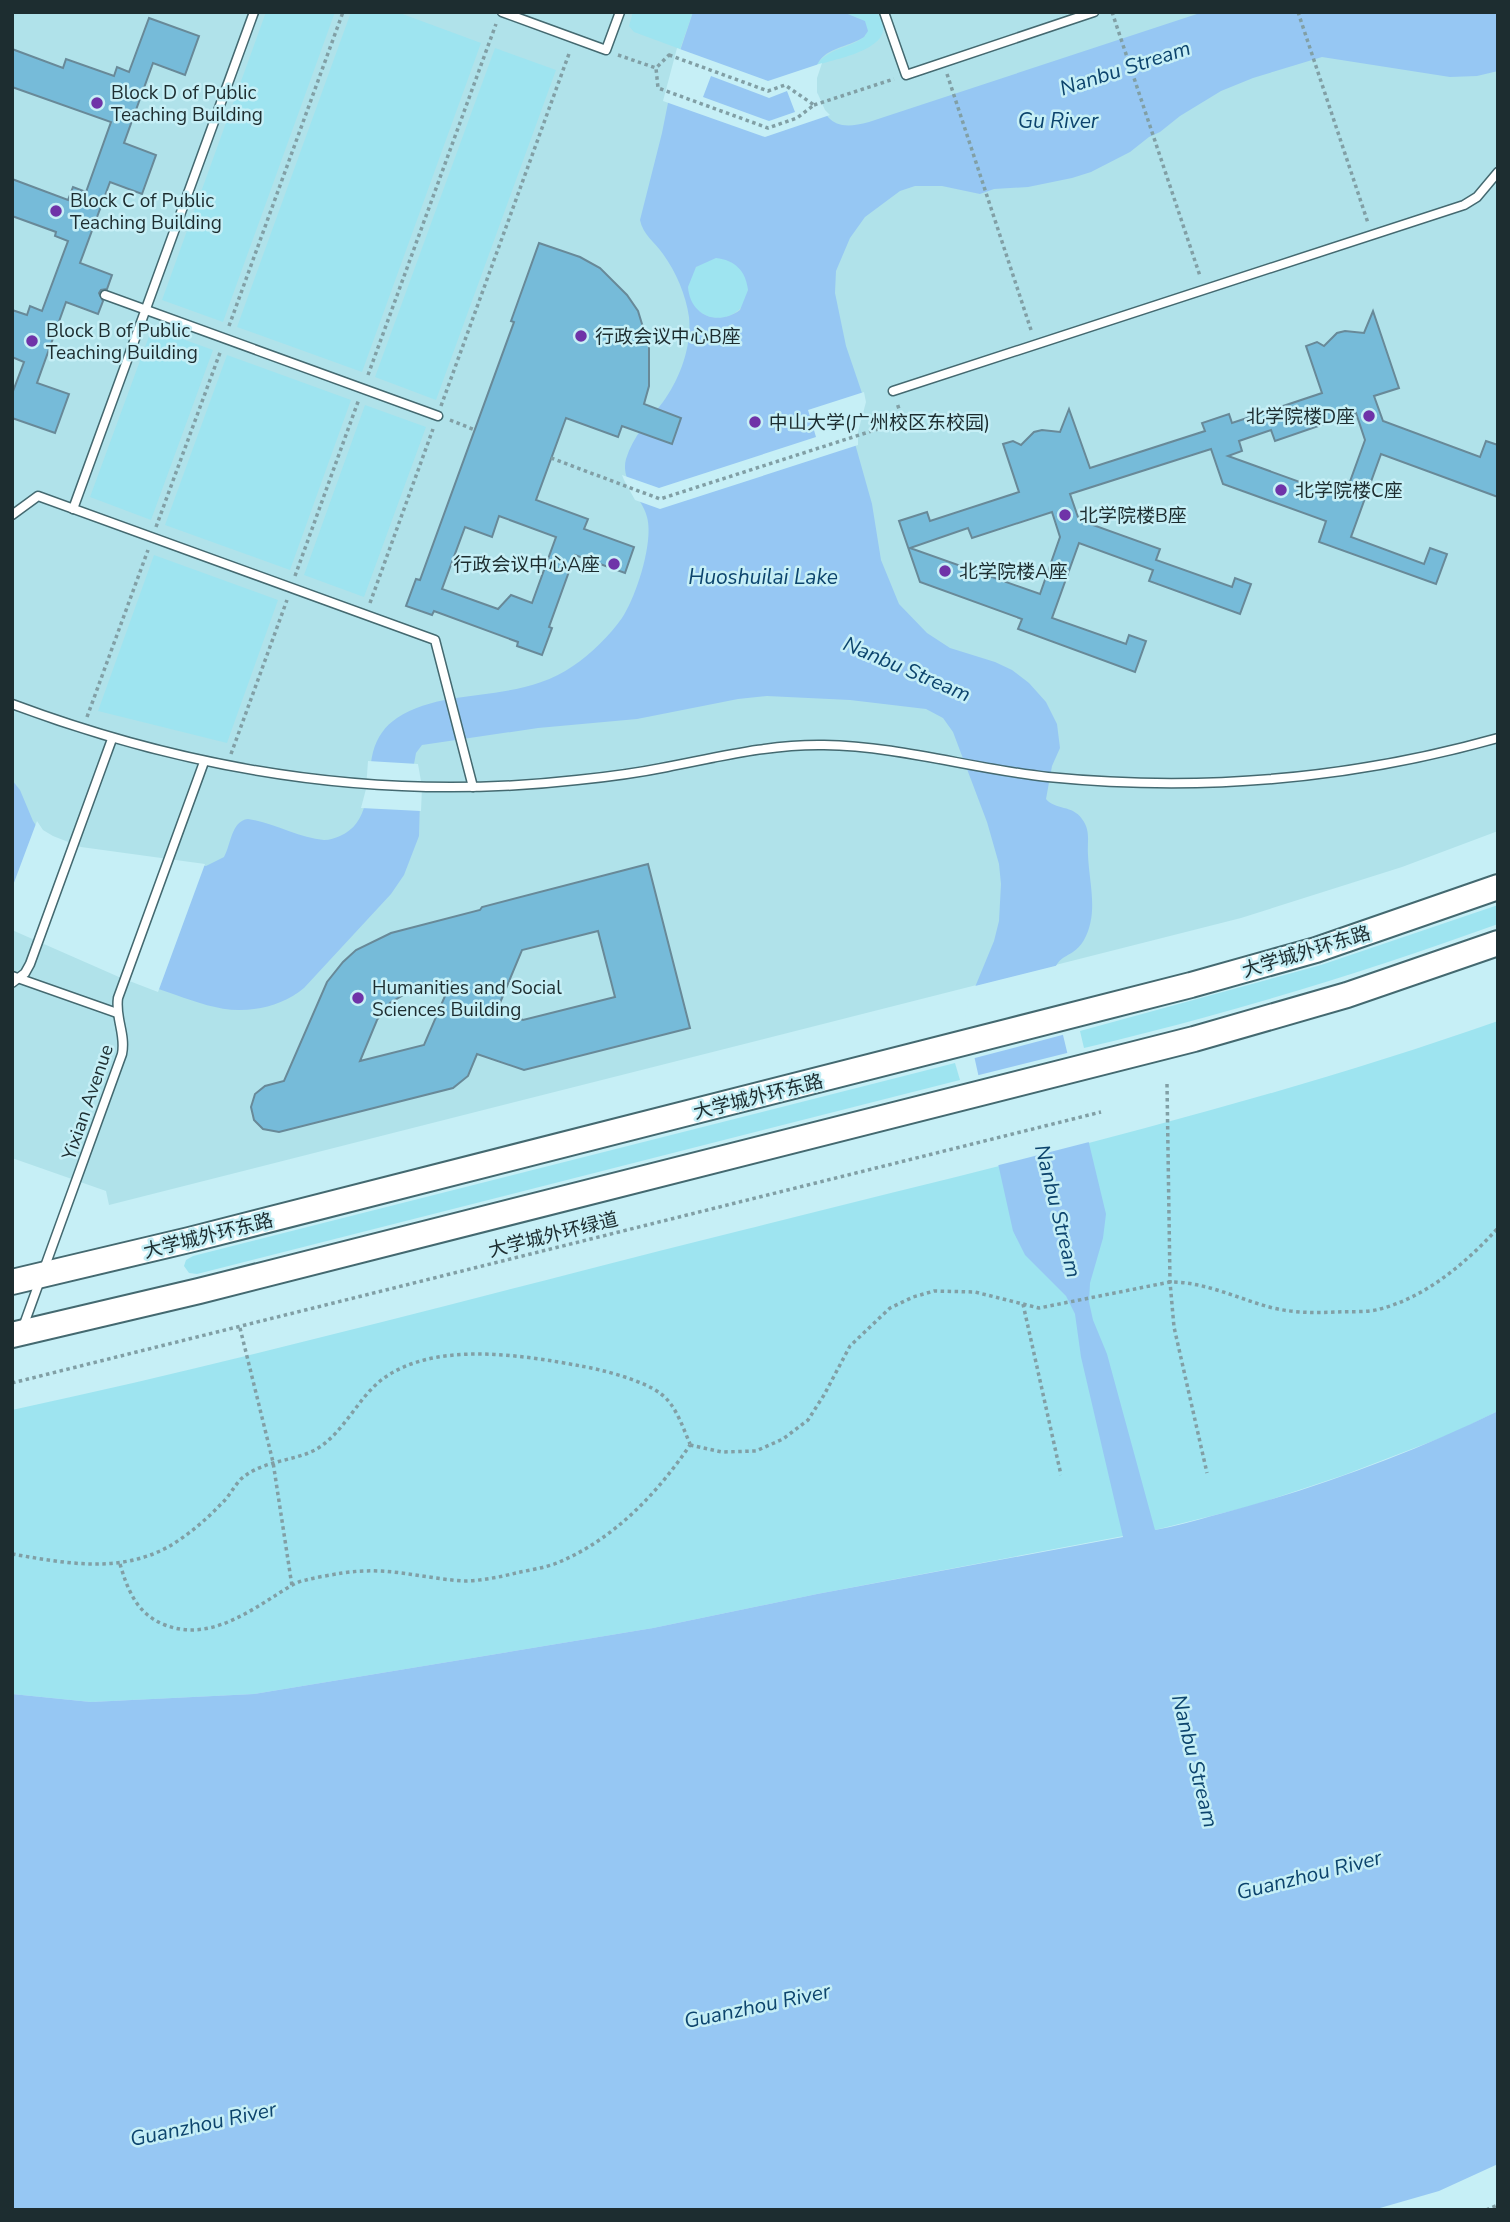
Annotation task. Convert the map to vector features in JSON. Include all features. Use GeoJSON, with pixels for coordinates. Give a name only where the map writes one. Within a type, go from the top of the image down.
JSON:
{"type":"FeatureCollection","features":[{"type":"Feature","properties":{"kind":"main road","name":"大学城外环东路"},"geometry":{"type":"LineString","coordinates":[[12,1282],[189,1240],[1076,1015],[1316,950],[1498,887]]}},
{"type":"Feature","properties":{"kind":"main road"},"geometry":{"type":"LineString","coordinates":[[17,1334],[200,1291],[1194,1039],[1336,998],[1498,943]]}},
{"type":"Feature","properties":{"kind":"lane"},"geometry":{"type":"LineString","coordinates":[[73,509],[254,12]]}},
{"type":"Feature","properties":{"kind":"lane"},"geometry":{"type":"LineString","coordinates":[[502,12],[607,50],[620,12]]}},
{"type":"Feature","properties":{"kind":"lane"},"geometry":{"type":"LineString","coordinates":[[884,12],[906,75],[1094,12]]}},
{"type":"Feature","properties":{"kind":"lane"},"geometry":{"type":"LineString","coordinates":[[893,391],[1470,202],[1481,194],[1498,172]]}},
{"type":"Feature","properties":{"kind":"lane"},"geometry":{"type":"LineString","coordinates":[[105,295],[438,416]]}},
{"type":"Feature","properties":{"kind":"lane"},"geometry":{"type":"LineString","coordinates":[[12,515],[38,496],[435,640],[472,787]]}},
{"type":"Feature","properties":{"kind":"lane"},"geometry":{"type":"LineString","coordinates":[[12,704],[112,739],[204,762],[290,776],[422,787],[529,785],[624,774],[763,748],[793,745],[884,749],[1049,777],[1158,783],[1261,780],[1359,769],[1498,738]]}},
{"type":"Feature","properties":{"kind":"lane"},"geometry":{"type":"LineString","coordinates":[[14,979],[28,968],[112,739]]}},
{"type":"Feature","properties":{"kind":"lane","name":"Yixian Avenue"},"geometry":{"type":"LineString","coordinates":[[17,1334],[42,1275],[122,1054],[124,1039],[117,1013],[118,998],[204,762]]}},
{"type":"Feature","properties":{"kind":"lane"},"geometry":{"type":"LineString","coordinates":[[14,979],[117,1013]]}},
{"type":"Feature","properties":{"kind":"path"},"geometry":{"type":"LineString","coordinates":[[83,730],[343,12]]}},
{"type":"Feature","properties":{"kind":"path"},"geometry":{"type":"LineString","coordinates":[[1112,12],[1204,290]]}},
{"type":"Feature","properties":{"kind":"path"},"geometry":{"type":"LineString","coordinates":[[1298,12],[1371,235]]}},
{"type":"Feature","properties":{"kind":"path"},"geometry":{"type":"LineString","coordinates":[[366,614],[575,39]]}},
{"type":"Feature","properties":{"kind":"path"},"geometry":{"type":"LineString","coordinates":[[656,68],[669,55],[768,91],[785,85],[814,105]]}},
{"type":"Feature","properties":{"kind":"path"},"geometry":{"type":"LineString","coordinates":[[628,58],[656,68]]}},
{"type":"Feature","properties":{"kind":"path"},"geometry":{"type":"LineString","coordinates":[[943,62],[1036,344]]}},
{"type":"Feature","properties":{"kind":"path"},"geometry":{"type":"LineString","coordinates":[[656,68],[658,88],[768,128],[797,118],[814,105],[906,75]]}},
{"type":"Feature","properties":{"kind":"path"},"geometry":{"type":"LineString","coordinates":[[551,458],[660,499],[903,421],[893,391]]}},
{"type":"Feature","properties":{"kind":"path"},"geometry":{"type":"LineString","coordinates":[[438,416],[475,429]]}},
{"type":"Feature","properties":{"kind":"path"},"geometry":{"type":"LineString","coordinates":[[1167,1084],[1170,1282],[1174,1327],[1207,1473]]}},
{"type":"Feature","properties":{"kind":"path","name":"大学城外环绿道"},"geometry":{"type":"LineString","coordinates":[[12,1383],[1101,1112]]}},
{"type":"Feature","properties":{"kind":"path"},"geometry":{"type":"LineString","coordinates":[[690,1445],[722,1452],[756,1451],[783,1439],[808,1420],[850,1346],[890,1308],[934,1291],[975,1293],[1040,1308],[1170,1282],[1191,1282],[1273,1308],[1304,1313],[1378,1310],[1402,1301],[1437,1281],[1467,1260],[1498,1228]]}},
{"type":"Feature","properties":{"kind":"path"},"geometry":{"type":"LineString","coordinates":[[1023,1304],[1061,1475]]}},
{"type":"Feature","properties":{"kind":"path"},"geometry":{"type":"LineString","coordinates":[[240,1328],[273,1462],[292,1586]]}},
{"type":"Feature","properties":{"kind":"path"},"geometry":{"type":"LineString","coordinates":[[12,1554],[65,1563],[120,1564],[167,1548],[198,1527],[223,1503],[242,1479],[273,1462],[315,1450],[338,1430],[363,1398],[381,1381],[402,1368],[425,1360],[457,1355],[528,1356],[597,1369],[662,1394],[676,1413],[690,1445]]}},
{"type":"Feature","properties":{"kind":"path"},"geometry":{"type":"LineString","coordinates":[[120,1564],[128,1591],[139,1607],[154,1620],[194,1632],[236,1618],[305,1580],[368,1570],[399,1571],[467,1581],[508,1575],[555,1564],[608,1536],[667,1479],[690,1445]]}},
{"type":"Feature","properties":{"kind":"path"},"geometry":{"type":"LineString","coordinates":[[1486,2210],[1498,2205]]}},
{"type":"Feature","properties":{"kind":"shaded area","name":"中山大学(广州校区东校园)"},"geometry":{"type":"Polygon","coordinates":[[[12,12],[1498,12],[1498,831],[1402,867],[1241,918],[109,1205],[106,1191],[12,1158],[12,12]]]}},
{"type":"Feature","properties":{"kind":"shaded area"},"geometry":{"type":"Polygon","coordinates":[[[266,12],[335,12],[223,322],[162,300],[266,12]]]}},
{"type":"Feature","properties":{"kind":"shaded area"},"geometry":{"type":"Polygon","coordinates":[[[351,12],[397,12],[481,43],[362,372],[237,327],[351,12]]]}},
{"type":"Feature","properties":{"kind":"shaded area"},"geometry":{"type":"Polygon","coordinates":[[[633,12],[693,12],[680,49],[634,32],[629,26],[633,12]]]}},
{"type":"Feature","properties":{"kind":"shaded area"},"geometry":{"type":"Polygon","coordinates":[[[843,12],[876,12],[883,24],[882,34],[866,49],[817,65],[827,55],[866,35],[861,19],[843,12]]]}},
{"type":"Feature","properties":{"kind":"shaded area"},"geometry":{"type":"Polygon","coordinates":[[[495,48],[556,70],[436,400],[375,377],[495,48]]]}},
{"type":"Feature","properties":{"kind":"shaded area"},"geometry":{"type":"Polygon","coordinates":[[[718,258],[735,263],[743,271],[748,288],[743,305],[735,313],[718,318],[701,313],[693,305],[688,288],[693,271],[701,263],[718,258]]]}},
{"type":"Feature","properties":{"kind":"shaded area"},"geometry":{"type":"Polygon","coordinates":[[[152,328],[213,350],[151,520],[90,497],[152,328]]]}},
{"type":"Feature","properties":{"kind":"shaded area"},"geometry":{"type":"Polygon","coordinates":[[[227,355],[351,400],[290,570],[165,525],[227,355]]]}},
{"type":"Feature","properties":{"kind":"shaded area"},"geometry":{"type":"Polygon","coordinates":[[[365,405],[426,427],[364,597],[304,575],[365,405]]]}},
{"type":"Feature","properties":{"kind":"shaded area"},"geometry":{"type":"Polygon","coordinates":[[[154,555],[278,600],[227,743],[98,711],[154,555]]]}},
{"type":"Feature","properties":{"kind":"shaded area"},"geometry":{"type":"Polygon","coordinates":[[[1498,905],[1498,924],[1447,942],[1241,1007],[1084,1048],[1080,1031],[1321,965],[1498,905]]]}},
{"type":"Feature","properties":{"kind":"shaded area"},"geometry":{"type":"Polygon","coordinates":[[[1498,1021],[1498,1411],[1451,1434],[1344,1475],[1251,1506],[1155,1530],[653,1628],[254,1694],[91,1702],[12,1694],[12,1410],[288,1346],[1125,1134],[1313,1081],[1498,1021]]]}},
{"type":"Feature","properties":{"kind":"shaded area"},"geometry":{"type":"Polygon","coordinates":[[[955,1063],[960,1080],[197,1274],[189,1273],[184,1266],[186,1260],[193,1256],[955,1063]]]}},
{"type":"Feature","properties":{"kind":"water"},"geometry":{"type":"Polygon","coordinates":[[[693,12],[843,12],[865,21],[868,31],[859,40],[824,56],[816,68],[815,80],[820,103],[829,117],[841,125],[858,125],[1203,12],[1498,12],[1498,71],[1477,76],[1450,77],[1322,57],[1253,78],[1221,91],[1130,152],[1091,172],[1028,187],[994,189],[980,194],[942,186],[915,186],[900,191],[865,217],[850,238],[836,271],[835,293],[846,346],[863,396],[854,440],[872,504],[881,560],[899,604],[927,633],[950,648],[1012,670],[1029,683],[1046,702],[1057,724],[1060,748],[1052,766],[1046,799],[1078,815],[1087,828],[1092,898],[1089,930],[1079,947],[1056,966],[1051,985],[1106,1214],[1103,1238],[1090,1283],[1089,1302],[1093,1320],[1107,1354],[1155,1530],[1328,1481],[1431,1442],[1498,1411],[1498,2164],[1439,2191],[1373,2210],[12,2210],[12,1694],[91,1702],[254,1694],[653,1628],[817,1594],[1123,1537],[1081,1357],[1075,1314],[1066,1296],[1025,1255],[1013,1231],[969,1033],[973,992],[994,941],[999,921],[1001,884],[999,864],[987,822],[953,732],[943,718],[926,709],[850,700],[767,696],[637,719],[538,728],[422,745],[416,753],[414,764],[420,799],[419,836],[404,875],[391,894],[304,988],[282,1002],[265,1007],[231,1010],[199,1003],[114,972],[12,926],[12,780],[20,790],[41,833],[80,851],[206,866],[224,857],[238,824],[248,819],[315,839],[332,839],[351,830],[358,821],[366,799],[375,747],[382,732],[393,721],[417,708],[438,701],[506,691],[551,678],[586,656],[622,618],[638,583],[646,554],[649,528],[644,510],[626,475],[626,459],[637,436],[675,383],[684,362],[689,339],[689,317],[680,284],[640,220],[676,63],[693,12]],[[716,258],[696,267],[688,287],[690,297],[699,311],[714,318],[722,318],[740,310],[748,290],[745,277],[734,264],[716,258]]]}},
{"type":"Feature","properties":{"kind":"pier"},"geometry":{"type":"Polygon","coordinates":[[[677,48],[768,81],[822,63],[817,78],[817,92],[830,115],[765,137],[663,101],[677,48]],[[711,76],[703,97],[769,121],[795,112],[787,91],[769,98],[711,76]]]}},
{"type":"Feature","properties":{"kind":"pier"},"geometry":{"type":"Polygon","coordinates":[[[864,392],[866,402],[858,432],[858,445],[660,509],[635,500],[622,475],[659,488],[816,437],[808,410],[864,392]]]}},
{"type":"Feature","properties":{"kind":"pier"},"geometry":{"type":"Polygon","coordinates":[[[368,761],[418,764],[422,787],[421,811],[361,808],[366,789],[368,761]]]}},
{"type":"Feature","properties":{"kind":"pier"},"geometry":{"type":"Polygon","coordinates":[[[37,821],[43,830],[53,836],[81,847],[205,864],[158,992],[12,930],[12,888],[37,821]]]}},
{"type":"Feature","properties":{"kind":"pier"},"geometry":{"type":"Polygon","coordinates":[[[1059,965],[1054,985],[1066,1034],[971,1059],[965,1019],[971,987],[1059,965]]]}},
{"type":"Feature","properties":{"kind":"pier"},"geometry":{"type":"Polygon","coordinates":[[[1071,1052],[1093,1141],[995,1166],[975,1076],[1071,1052]]]}},
{"type":"Feature","properties":{"kind":"building"},"geometry":{"type":"Polygon","coordinates":[[[149,18],[199,36],[185,75],[153,63],[124,143],[156,155],[142,194],[110,182],[80,263],[112,275],[107,289],[99,293],[103,301],[98,314],[66,302],[37,383],[69,394],[55,433],[12,418],[12,394],[24,362],[12,357],[12,310],[27,315],[30,306],[42,311],[68,241],[55,236],[56,232],[12,216],[12,179],[68,200],[73,187],[86,192],[111,122],[12,87],[12,49],[63,68],[66,59],[114,76],[117,67],[129,72],[149,18]]]}},
{"type":"Feature","properties":{"kind":"building"},"geometry":{"type":"Polygon","coordinates":[[[539,243],[580,257],[600,268],[627,295],[638,311],[649,347],[649,386],[644,404],[681,418],[672,444],[622,426],[618,437],[566,418],[536,500],[588,519],[584,529],[634,547],[625,573],[575,555],[549,627],[552,628],[542,655],[517,646],[518,642],[434,611],[432,615],[406,606],[416,579],[420,580],[514,322],[511,321],[539,243]],[[499,516],[492,537],[465,527],[442,589],[498,609],[511,595],[532,603],[556,537],[499,516]]]}},
{"type":"Feature","properties":{"kind":"building"},"geometry":{"type":"Polygon","coordinates":[[[1373,311],[1399,388],[1374,396],[1383,421],[1480,457],[1486,441],[1498,445],[1498,497],[1381,454],[1351,537],[1424,564],[1430,548],[1447,554],[1436,584],[1319,542],[1326,521],[1223,484],[1211,449],[1070,494],[1079,520],[1160,549],[1156,560],[1232,587],[1235,578],[1251,584],[1240,614],[1149,581],[1153,570],[1079,543],[1052,618],[1126,644],[1129,635],[1146,641],[1135,672],[1018,629],[1022,619],[920,582],[899,521],[927,512],[930,521],[1019,492],[1003,444],[1013,441],[1021,445],[1034,432],[1042,430],[1060,432],[1069,409],[1090,468],[1205,431],[1202,423],[1229,414],[1232,423],[1322,393],[1306,346],[1317,342],[1324,346],[1337,333],[1345,331],[1364,333],[1373,311]],[[1356,413],[1275,441],[1271,430],[1239,441],[1242,451],[1228,456],[1344,498],[1365,440],[1356,413]],[[1052,512],[972,538],[968,528],[910,548],[1040,594],[1060,537],[1052,512]]]}},
{"type":"Feature","properties":{"kind":"building","name":"Humanities and Social Sciences Building"},"geometry":{"type":"Polygon","coordinates":[[[648,864],[690,1028],[524,1070],[477,1054],[468,1076],[453,1088],[279,1132],[263,1129],[254,1120],[251,1107],[255,1094],[265,1086],[284,1081],[327,982],[343,962],[356,950],[391,933],[480,910],[482,907],[648,864]],[[598,931],[522,950],[497,1010],[523,1020],[615,997],[598,931]],[[451,982],[405,994],[390,1003],[377,1020],[360,1061],[424,1045],[451,982]]]}},
{"type":"Feature","properties":{"kind":"place","name":"Block D of Public Teaching Building"},"geometry":{"type":"Point","coordinates":[97,103]}},
{"type":"Feature","properties":{"kind":"place","name":"Block C of Public Teaching Building"},"geometry":{"type":"Point","coordinates":[56,211]}},
{"type":"Feature","properties":{"kind":"place","name":"行政会议中心B座"},"geometry":{"type":"Point","coordinates":[581,336]}},
{"type":"Feature","properties":{"kind":"place","name":"Block B of Public Teaching Building"},"geometry":{"type":"Point","coordinates":[32,341]}},
{"type":"Feature","properties":{"kind":"place","name":"北学院楼D座"},"geometry":{"type":"Point","coordinates":[1369,416]}},
{"type":"Feature","properties":{"kind":"place","name":"中山大学(广州校区东校园)"},"geometry":{"type":"Point","coordinates":[755,422]}},
{"type":"Feature","properties":{"kind":"place","name":"北学院楼C座"},"geometry":{"type":"Point","coordinates":[1281,490]}},
{"type":"Feature","properties":{"kind":"place","name":"北学院楼B座"},"geometry":{"type":"Point","coordinates":[1065,515]}},
{"type":"Feature","properties":{"kind":"place","name":"行政会议中心A座"},"geometry":{"type":"Point","coordinates":[614,564]}},
{"type":"Feature","properties":{"kind":"place","name":"北学院楼A座"},"geometry":{"type":"Point","coordinates":[945,571]}},
{"type":"Feature","properties":{"kind":"place","name":"Humanities and Social Sciences Building"},"geometry":{"type":"Point","coordinates":[358,998]}},
{"type":"Feature","properties":{"kind":"water label","name":"Nanbu Stream"},"geometry":{"type":"Point","coordinates":[1125,68]}},
{"type":"Feature","properties":{"kind":"water label","name":"Gu River"},"geometry":{"type":"Point","coordinates":[1058,121]}},
{"type":"Feature","properties":{"kind":"water label","name":"Huoshuilai Lake"},"geometry":{"type":"Point","coordinates":[763,577]}},
{"type":"Feature","properties":{"kind":"water label","name":"Nanbu Stream"},"geometry":{"type":"Point","coordinates":[907,669]}},
{"type":"Feature","properties":{"kind":"water label","name":"Nanbu Stream"},"geometry":{"type":"Point","coordinates":[1058,1211]}},
{"type":"Feature","properties":{"kind":"water label","name":"Nanbu Stream"},"geometry":{"type":"Point","coordinates":[1195,1761]}},
{"type":"Feature","properties":{"kind":"water label","name":"Guanzhou River"},"geometry":{"type":"Point","coordinates":[1309,1875]}},
{"type":"Feature","properties":{"kind":"water label","name":"Guanzhou River"},"geometry":{"type":"Point","coordinates":[757,2006]}},
{"type":"Feature","properties":{"kind":"water label","name":"Guanzhou River"},"geometry":{"type":"Point","coordinates":[203,2124]}}]}
